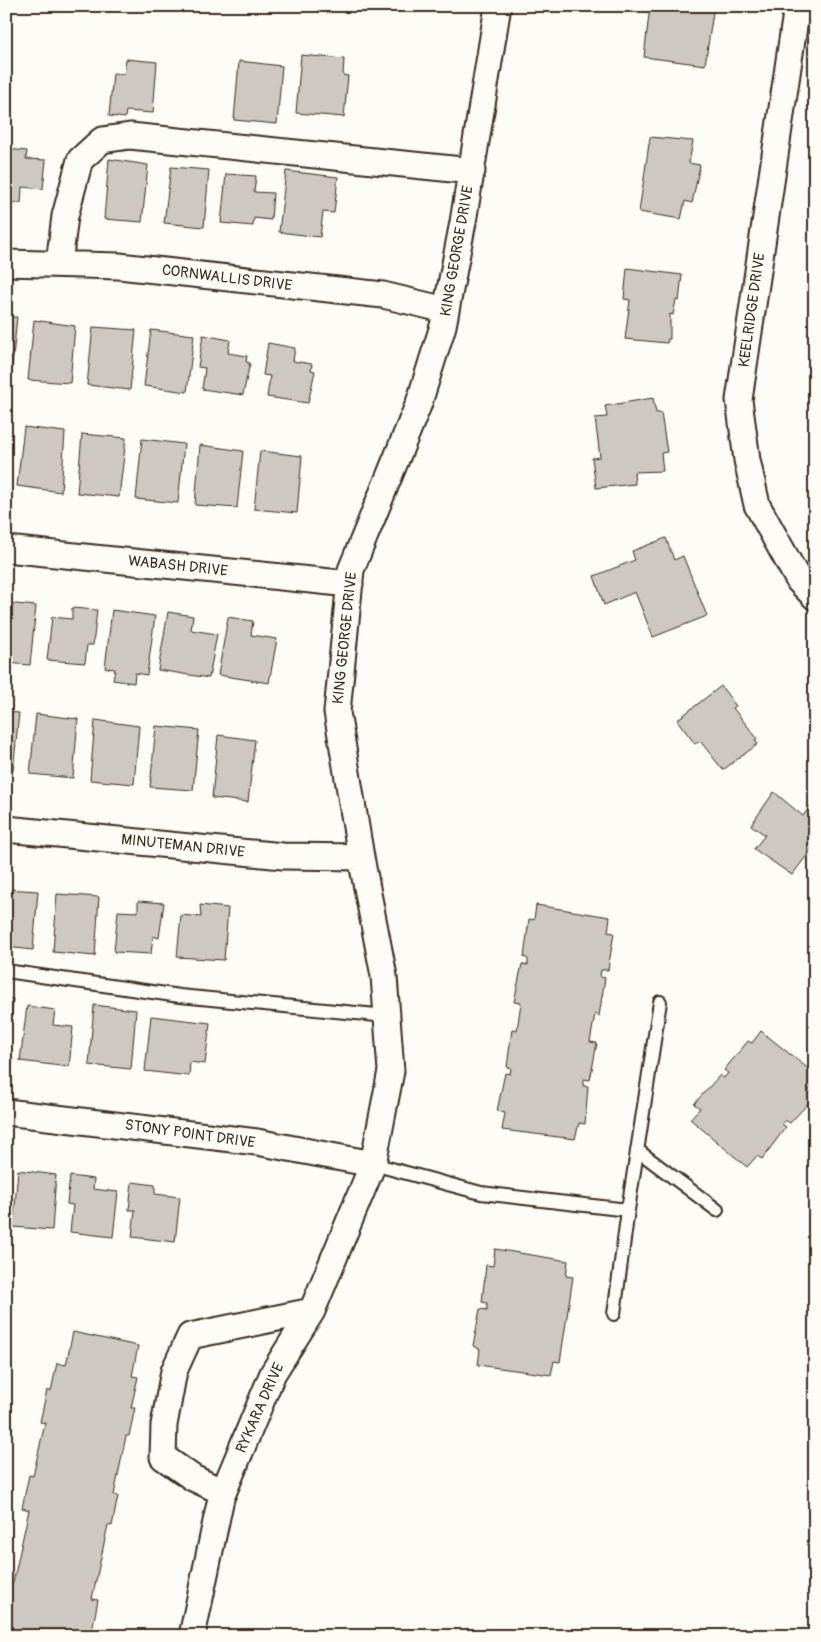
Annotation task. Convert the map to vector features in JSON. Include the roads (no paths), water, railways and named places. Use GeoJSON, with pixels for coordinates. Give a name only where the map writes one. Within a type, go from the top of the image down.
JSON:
{"type":"FeatureCollection","features":[{"type":"Feature","properties":{"kind":"street","name":"KING GEORGE DRIVE"},"geometry":{"type":"LineString","coordinates":[[373,1164],[391,1071],[384,976],[361,857],[337,712],[351,570],[419,403],[446,310],[472,171],[498,6]]}},
{"type":"Feature","properties":{"kind":"street","name":"KEELRIDGE DRIVE"},"geometry":{"type":"LineString","coordinates":[[797,6],[739,400],[747,460],[757,504],[799,581],[815,597]]}},
{"type":"Feature","properties":{"kind":"street"},"geometry":{"type":"LineString","coordinates":[[59,264],[65,216],[80,160],[102,140],[140,137],[472,171]]}},
{"type":"Feature","properties":{"kind":"street","name":"CORNWALLIS DRIVE"},"geometry":{"type":"LineString","coordinates":[[6,263],[118,266],[383,295],[446,310]]}},
{"type":"Feature","properties":{"kind":"street","name":"WABASH DRIVE"},"geometry":{"type":"LineString","coordinates":[[6,549],[350,584]]}},
{"type":"Feature","properties":{"kind":"street","name":"MINUTEMAN DRIVE"},"geometry":{"type":"LineString","coordinates":[[6,829],[283,856],[361,857]]}},
{"type":"Feature","properties":{"kind":"street","name":"STONY POINT DRIVE"},"geometry":{"type":"LineString","coordinates":[[6,1112],[257,1142],[373,1164]]}},
{"type":"Feature","properties":{"kind":"street","name":"RYKARA DRIVE"},"geometry":{"type":"LineString","coordinates":[[192,1636],[223,1492],[273,1373],[312,1311],[373,1164]]}},
{"type":"Feature","properties":{"kind":"street"},"geometry":{"type":"LineString","coordinates":[[223,1492],[193,1478],[163,1457],[164,1425],[174,1372],[190,1336],[312,1311]]}},
{"type":"Feature","properties":{"kind":"lane"},"geometry":{"type":"LineString","coordinates":[[6,971],[180,996],[387,1016]]}},
{"type":"Feature","properties":{"kind":"lane"},"geometry":{"type":"LineString","coordinates":[[614,1314],[660,1002]]}},
{"type":"Feature","properties":{"kind":"lane"},"geometry":{"type":"LineString","coordinates":[[637,1150],[717,1210]]}},
{"type":"Feature","properties":{"kind":"lane"},"geometry":{"type":"LineString","coordinates":[[373,1164],[482,1193],[628,1210]]}}]}
